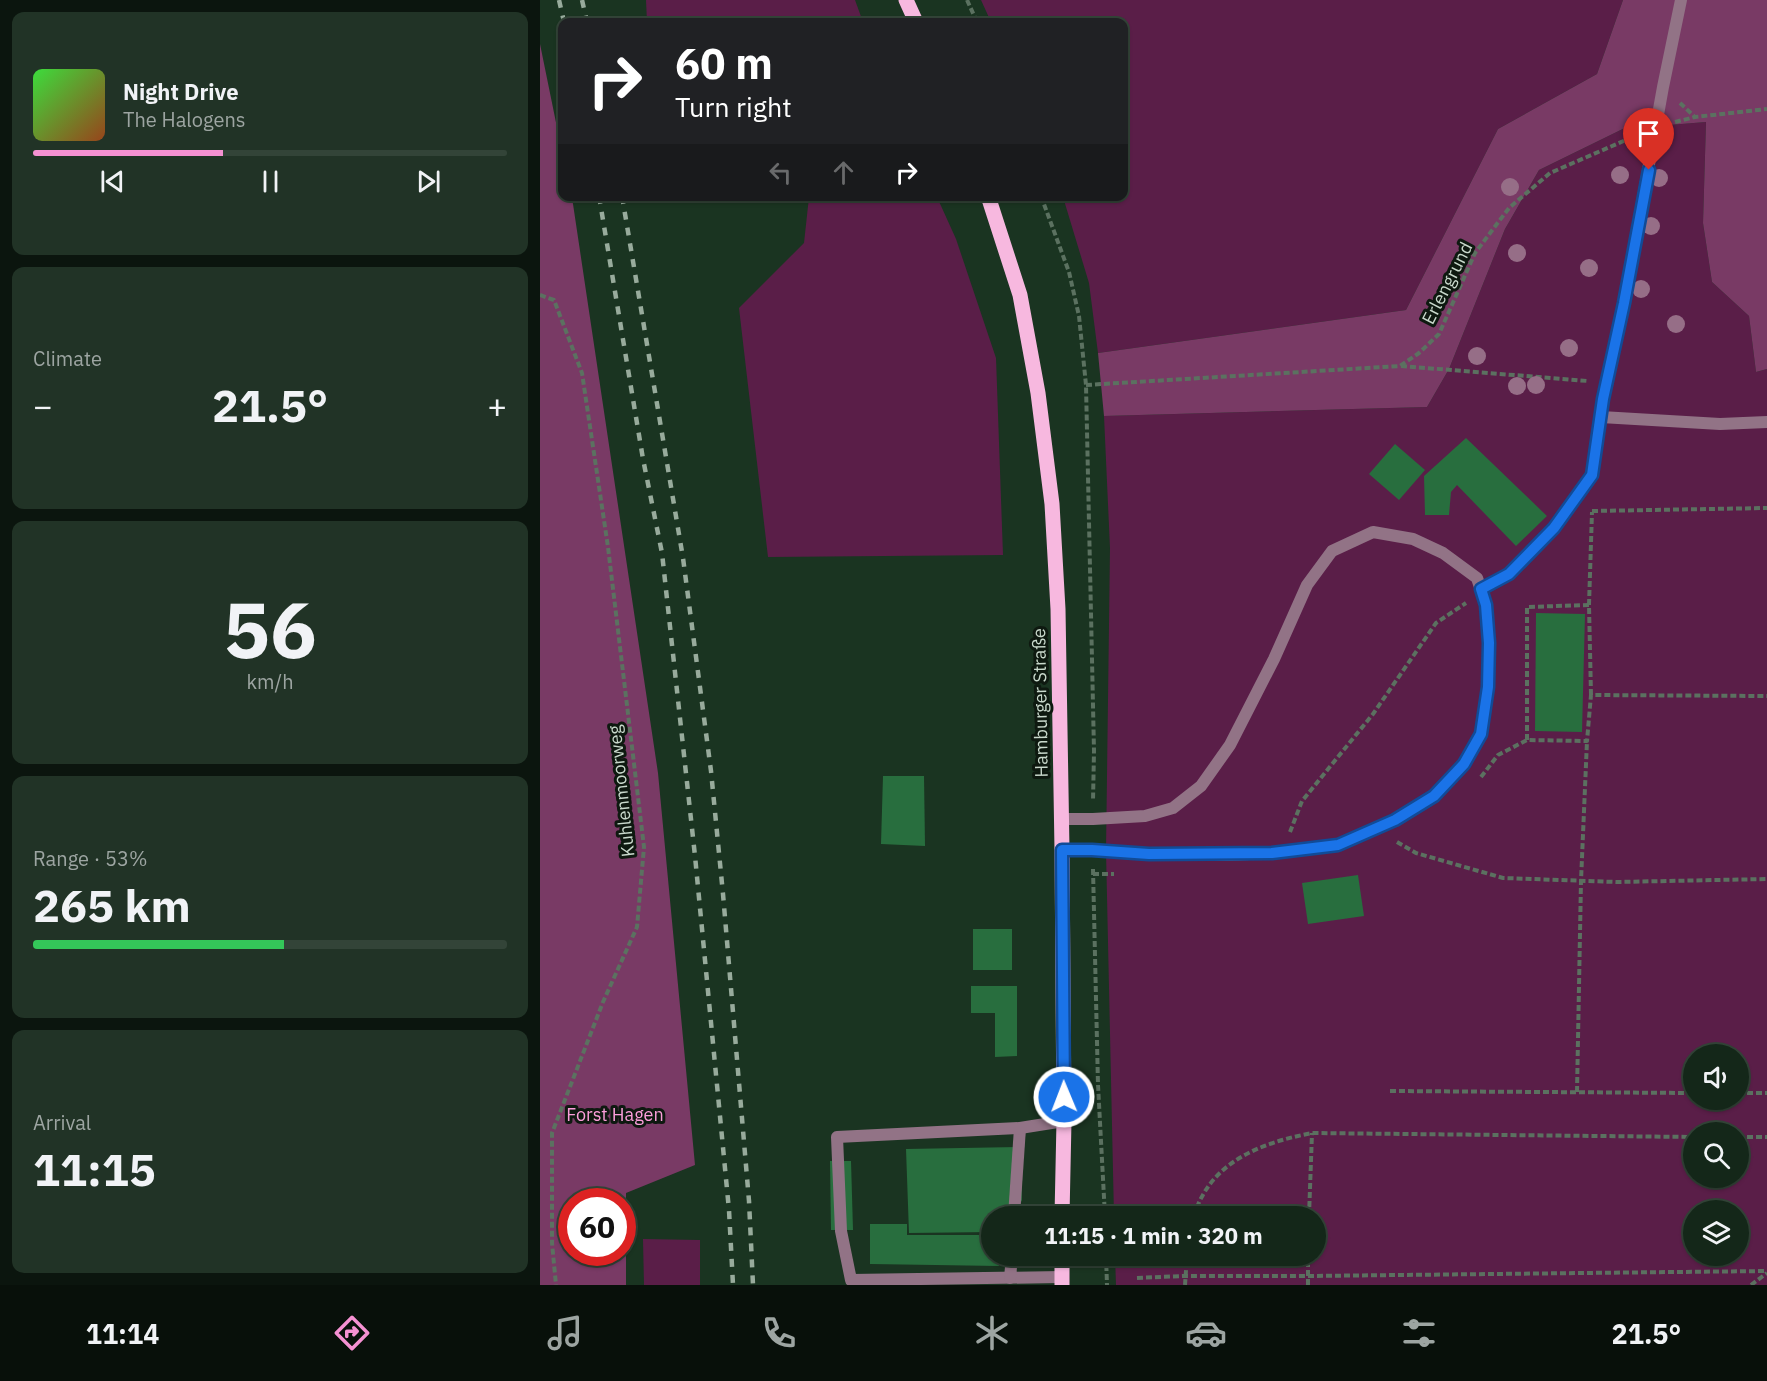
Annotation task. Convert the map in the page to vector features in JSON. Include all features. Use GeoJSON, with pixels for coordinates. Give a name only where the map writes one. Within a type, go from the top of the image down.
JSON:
{"type":"FeatureCollection","features":[{"type":"Feature","properties":{"kind":"main road"},"geometry":{"type":"LineString","coordinates":[[906,0],[914,18]]}},
{"type":"Feature","properties":{"kind":"main road","name":"Hamburger Straße"},"geometry":{"type":"LineString","coordinates":[[990,201],[1020,295],[1038,393],[1052,504],[1058,609],[1062,819],[1064,1121],[1062,1206]]}},
{"type":"Feature","properties":{"kind":"main road"},"geometry":{"type":"LineString","coordinates":[[1061,1281],[1062,1266]]}},
{"type":"Feature","properties":{"kind":"lane"},"geometry":{"type":"LineString","coordinates":[[1482,592],[1509,574],[1554,528],[1592,475],[1606,382],[1624,303],[1681,0]]}},
{"type":"Feature","properties":{"kind":"lane"},"geometry":{"type":"LineString","coordinates":[[1601,417],[1720,424],[1767,422]]}},
{"type":"Feature","properties":{"kind":"lane"},"geometry":{"type":"LineString","coordinates":[[1062,819],[1145,816],[1173,808],[1201,786],[1230,744],[1241,723],[1274,659],[1306,585],[1332,552],[1374,532],[1413,539],[1443,553],[1478,579],[1486,605],[1488,624],[1488,676],[1481,734],[1464,764],[1434,796],[1395,820],[1338,845],[1282,852],[1227,855],[1062,850]]}},
{"type":"Feature","properties":{"kind":"lane"},"geometry":{"type":"LineString","coordinates":[[1061,1281],[1010,1278],[850,1280],[841,1231],[837,1137],[1020,1128],[1064,1121]]}},
{"type":"Feature","properties":{"kind":"lane"},"geometry":{"type":"LineString","coordinates":[[1015,1206],[1020,1128]]}},
{"type":"Feature","properties":{"kind":"lane"},"geometry":{"type":"LineString","coordinates":[[1010,1278],[1011,1266]]}},
{"type":"Feature","properties":{"kind":"path"},"geometry":{"type":"LineString","coordinates":[[967,0],[975,18]]}},
{"type":"Feature","properties":{"kind":"path","name":"Erlengrund"},"geometry":{"type":"LineString","coordinates":[[1400,366],[1419,353],[1438,334],[1475,253],[1509,208],[1550,173],[1657,126],[1695,117],[1767,109]]}},
{"type":"Feature","properties":{"kind":"path"},"geometry":{"type":"LineString","coordinates":[[1043,201],[1069,272],[1079,316],[1086,385],[1400,366],[1606,382]]}},
{"type":"Feature","properties":{"kind":"path","name":"Kuhlenmoorweg"},"geometry":{"type":"LineString","coordinates":[[540,295],[554,300],[582,374],[608,547],[644,847],[637,927],[603,1002],[552,1133],[552,1242],[556,1285]]}},
{"type":"Feature","properties":{"kind":"path"},"geometry":{"type":"LineString","coordinates":[[1577,1092],[1581,881],[1591,694],[1589,605],[1592,511],[1767,508]]}},
{"type":"Feature","properties":{"kind":"path"},"geometry":{"type":"LineString","coordinates":[[1282,852],[1302,801],[1373,714],[1436,623],[1482,592]]}},
{"type":"Feature","properties":{"kind":"path"},"geometry":{"type":"LineString","coordinates":[[1587,741],[1527,740],[1527,607],[1589,605]]}},
{"type":"Feature","properties":{"kind":"path"},"geometry":{"type":"LineString","coordinates":[[1591,694],[1767,696]]}},
{"type":"Feature","properties":{"kind":"path"},"geometry":{"type":"LineString","coordinates":[[1376,828],[1416,853],[1503,878],[1617,882],[1767,879]]}},
{"type":"Feature","properties":{"kind":"path"},"geometry":{"type":"LineString","coordinates":[[1390,1091],[1683,1093]]}},
{"type":"Feature","properties":{"kind":"path"},"geometry":{"type":"LineString","coordinates":[[1749,1093],[1767,1093]]}},
{"type":"Feature","properties":{"kind":"path"},"geometry":{"type":"LineString","coordinates":[[1309,1206],[1312,1133]]}},
{"type":"Feature","properties":{"kind":"path"},"geometry":{"type":"LineString","coordinates":[[1198,1206],[1208,1184],[1232,1162],[1258,1147],[1280,1139],[1312,1133],[1683,1137]]}},
{"type":"Feature","properties":{"kind":"path"},"geometry":{"type":"LineString","coordinates":[[1749,1137],[1767,1137]]}},
{"type":"Feature","properties":{"kind":"path"},"geometry":{"type":"LineString","coordinates":[[1106,1266],[1107,1285]]}},
{"type":"Feature","properties":{"kind":"path"},"geometry":{"type":"LineString","coordinates":[[1185,1285],[1186,1266]]}},
{"type":"Feature","properties":{"kind":"path"},"geometry":{"type":"LineString","coordinates":[[1308,1266],[1308,1285]]}},
{"type":"Feature","properties":{"kind":"path"},"geometry":{"type":"LineString","coordinates":[[1137,1278],[1767,1272]]}},
{"type":"Feature","properties":{"kind":"path"},"geometry":{"type":"LineString","coordinates":[[1751,1285],[1767,1272]]}},
{"type":"Feature","properties":{"kind":"shaded area"},"geometry":{"type":"Polygon","coordinates":[[[646,0],[855,0],[862,18],[647,18],[646,0]]]}},
{"type":"Feature","properties":{"kind":"shaded area"},"geometry":{"type":"Polygon","coordinates":[[[981,0],[1623,0],[1597,74],[1498,129],[1406,310],[1098,353],[1089,283],[1064,201],[1128,201],[1128,18],[989,18],[981,0]]]}},
{"type":"Feature","properties":{"kind":"shaded area"},"geometry":{"type":"Polygon","coordinates":[[[1706,122],[1703,223],[1712,282],[1749,316],[1756,372],[1767,369],[1767,1285],[1116,1285],[1115,1266],[1326,1266],[1326,1206],[1114,1206],[1106,851],[1110,548],[1104,416],[1427,407],[1449,369],[1505,229],[1539,170],[1635,123],[1657,126],[1706,122]]]}},
{"type":"Feature","properties":{"kind":"shaded area"},"geometry":{"type":"Polygon","coordinates":[[[809,201],[939,201],[956,239],[996,358],[1003,555],[768,557],[739,308],[804,243],[809,201]]]}},
{"type":"Feature","properties":{"kind":"shaded area"},"geometry":{"type":"Polygon","coordinates":[[[643,1239],[700,1240],[700,1285],[644,1285],[643,1239]]]}},
{"type":"Feature","properties":{"kind":"green space"},"geometry":{"type":"Polygon","coordinates":[[[1623,0],[1767,0],[1767,369],[1756,372],[1749,316],[1712,282],[1703,223],[1706,122],[1657,126],[1635,123],[1539,170],[1505,229],[1449,369],[1427,407],[1104,416],[1098,353],[1406,310],[1498,129],[1597,74],[1623,0]]]}},
{"type":"Feature","properties":{"kind":"green space","name":"Forst Hagen"},"geometry":{"type":"Polygon","coordinates":[[[540,44],[558,132],[558,201],[573,201],[658,773],[695,1165],[636,1189],[558,1188],[558,1266],[626,1266],[626,1285],[540,1285],[540,44]]]}},
{"type":"Feature","properties":{"kind":"building"},"geometry":{"type":"Polygon","coordinates":[[[1466,438],[1547,516],[1516,546],[1457,485],[1451,492],[1449,515],[1425,515],[1424,476],[1466,438]]]}},
{"type":"Feature","properties":{"kind":"building"},"geometry":{"type":"Polygon","coordinates":[[[1395,444],[1425,470],[1399,500],[1369,474],[1395,444]]]}},
{"type":"Feature","properties":{"kind":"building"},"geometry":{"type":"Polygon","coordinates":[[[1536,613],[1585,614],[1582,732],[1535,731],[1536,613]]]}},
{"type":"Feature","properties":{"kind":"building"},"geometry":{"type":"Polygon","coordinates":[[[883,776],[924,776],[925,846],[881,844],[883,776]]]}},
{"type":"Feature","properties":{"kind":"building"},"geometry":{"type":"Polygon","coordinates":[[[1358,875],[1364,916],[1308,924],[1302,883],[1358,875]]]}},
{"type":"Feature","properties":{"kind":"building"},"geometry":{"type":"Polygon","coordinates":[[[973,929],[1012,929],[1012,970],[973,970],[973,929]]]}},
{"type":"Feature","properties":{"kind":"building"},"geometry":{"type":"Polygon","coordinates":[[[971,986],[1017,986],[1017,1056],[995,1057],[995,1013],[971,1013],[971,986]]]}},
{"type":"Feature","properties":{"kind":"building"},"geometry":{"type":"Polygon","coordinates":[[[1021,1147],[1022,1200],[1019,1206],[981,1206],[981,1232],[909,1233],[906,1149],[1021,1147]]]}},
{"type":"Feature","properties":{"kind":"building"},"geometry":{"type":"Polygon","coordinates":[[[830,1161],[851,1161],[853,1230],[831,1230],[830,1161]]]}},
{"type":"Feature","properties":{"kind":"building"},"geometry":{"type":"Polygon","coordinates":[[[870,1224],[907,1224],[907,1235],[981,1235],[981,1266],[870,1264],[870,1224]]]}},
{"type":"Feature","properties":{"kind":"railway"},"geometry":{"type":"LineString","coordinates":[[559,0],[563,18]]}},
{"type":"Feature","properties":{"kind":"railway"},"geometry":{"type":"LineString","coordinates":[[582,0],[586,18]]}},
{"type":"Feature","properties":{"kind":"railway"},"geometry":{"type":"LineString","coordinates":[[600,201],[643,459],[662,553],[695,856],[729,1210],[733,1285]]}},
{"type":"Feature","properties":{"kind":"railway"},"geometry":{"type":"LineString","coordinates":[[623,201],[683,558],[711,771],[749,1201],[753,1285]]}},
{"type":"Feature","properties":{"kind":"route"},"geometry":{"type":"LineString","coordinates":[[1064,1097],[1062,850],[1227,855],[1272,853],[1338,845],[1395,820],[1434,796],[1464,764],[1481,734],[1488,687],[1489,643],[1486,605],[1481,589],[1509,574],[1554,528],[1592,475],[1603,399],[1649,170]]}}]}
